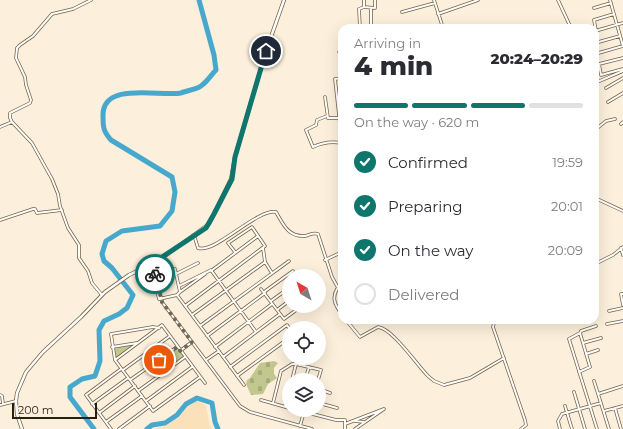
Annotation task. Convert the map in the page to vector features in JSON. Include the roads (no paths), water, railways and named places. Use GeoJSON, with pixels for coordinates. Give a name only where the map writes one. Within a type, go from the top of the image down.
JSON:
{"type":"FeatureCollection","features":[{"type":"Feature","properties":{"kind":"street"},"geometry":{"type":"LineString","coordinates":[[91,0],[73,9],[52,14],[33,36],[17,48],[16,58],[25,77],[26,85],[32,100],[30,103],[10,113],[10,118],[29,140],[56,189],[68,228],[79,245],[79,258],[89,273],[92,283],[102,295]]}},
{"type":"Feature","properties":{"kind":"street"},"geometry":{"type":"LineString","coordinates":[[22,429],[18,418],[16,401],[26,372],[42,352],[81,318],[102,295],[129,275],[151,264],[206,228],[209,224],[232,179],[235,157],[266,51],[284,0]]}},
{"type":"Feature","properties":{"kind":"street"},"geometry":{"type":"LineString","coordinates":[[364,0],[364,7]]}},
{"type":"Feature","properties":{"kind":"street"},"geometry":{"type":"LineString","coordinates":[[360,24],[359,9],[364,7],[376,7],[375,0]]}},
{"type":"Feature","properties":{"kind":"street"},"geometry":{"type":"LineString","coordinates":[[438,14],[478,0]]}},
{"type":"Feature","properties":{"kind":"street"},"geometry":{"type":"LineString","coordinates":[[558,0],[569,24]]}},
{"type":"Feature","properties":{"kind":"street"},"geometry":{"type":"LineString","coordinates":[[402,12],[434,2],[442,24]]}},
{"type":"Feature","properties":{"kind":"street"},"geometry":{"type":"LineString","coordinates":[[594,8],[610,2],[623,46],[599,53]]}},
{"type":"Feature","properties":{"kind":"street"},"geometry":{"type":"LineString","coordinates":[[371,8],[371,24]]}},
{"type":"Feature","properties":{"kind":"street"},"geometry":{"type":"LineString","coordinates":[[595,24],[594,20],[614,14]]}},
{"type":"Feature","properties":{"kind":"street"},"geometry":{"type":"LineString","coordinates":[[599,30],[623,23]]}},
{"type":"Feature","properties":{"kind":"street"},"geometry":{"type":"LineString","coordinates":[[599,42],[620,36]]}},
{"type":"Feature","properties":{"kind":"street"},"geometry":{"type":"LineString","coordinates":[[599,64],[623,58]]}},
{"type":"Feature","properties":{"kind":"street"},"geometry":{"type":"LineString","coordinates":[[599,67],[601,74],[623,70]]}},
{"type":"Feature","properties":{"kind":"street"},"geometry":{"type":"LineString","coordinates":[[599,81],[623,70]]}},
{"type":"Feature","properties":{"kind":"street"},"geometry":{"type":"LineString","coordinates":[[606,88],[623,78]]}},
{"type":"Feature","properties":{"kind":"street"},"geometry":{"type":"LineString","coordinates":[[338,79],[335,79],[338,108]]}},
{"type":"Feature","properties":{"kind":"street"},"geometry":{"type":"LineString","coordinates":[[608,102],[623,93]]}},
{"type":"Feature","properties":{"kind":"street"},"geometry":{"type":"LineString","coordinates":[[325,97],[327,116]]}},
{"type":"Feature","properties":{"kind":"street"},"geometry":{"type":"LineString","coordinates":[[327,116],[329,119],[338,118]]}},
{"type":"Feature","properties":{"kind":"street"},"geometry":{"type":"LineString","coordinates":[[327,116],[317,120],[316,125],[306,130],[313,147],[321,143],[338,142]]}},
{"type":"Feature","properties":{"kind":"street"},"geometry":{"type":"LineString","coordinates":[[599,127],[606,121],[615,119]]}},
{"type":"Feature","properties":{"kind":"street"},"geometry":{"type":"LineString","coordinates":[[0,127],[12,122]]}},
{"type":"Feature","properties":{"kind":"street"},"geometry":{"type":"LineString","coordinates":[[599,200],[623,211]]}},
{"type":"Feature","properties":{"kind":"street"},"geometry":{"type":"LineString","coordinates":[[0,220],[33,209],[35,209],[38,213],[62,210]]}},
{"type":"Feature","properties":{"kind":"street"},"geometry":{"type":"LineString","coordinates":[[194,235],[198,248],[201,249],[210,247],[252,220],[271,212],[277,213],[286,229],[295,234],[303,236],[315,233],[318,234],[325,260],[338,288],[335,293],[334,300],[338,308]]}},
{"type":"Feature","properties":{"kind":"street"},"geometry":{"type":"LineString","coordinates":[[235,252],[228,243],[252,227],[265,246],[263,248],[265,262],[272,273]]}},
{"type":"Feature","properties":{"kind":"street"},"geometry":{"type":"LineString","coordinates":[[161,298],[176,295],[258,236]]}},
{"type":"Feature","properties":{"kind":"street"},"geometry":{"type":"LineString","coordinates":[[185,306],[263,248]]}},
{"type":"Feature","properties":{"kind":"street"},"geometry":{"type":"LineString","coordinates":[[599,262],[613,255],[622,248],[623,255]]}},
{"type":"Feature","properties":{"kind":"street"},"geometry":{"type":"LineString","coordinates":[[325,260],[338,254]]}},
{"type":"Feature","properties":{"kind":"street"},"geometry":{"type":"LineString","coordinates":[[200,326],[289,261]]}},
{"type":"Feature","properties":{"kind":"street"},"geometry":{"type":"LineString","coordinates":[[192,315],[265,262]]}},
{"type":"Feature","properties":{"kind":"street"},"geometry":{"type":"LineString","coordinates":[[176,274],[198,263]]}},
{"type":"Feature","properties":{"kind":"street"},"geometry":{"type":"LineString","coordinates":[[151,264],[162,302],[240,406],[244,410],[312,429]]}},
{"type":"Feature","properties":{"kind":"street"},"geometry":{"type":"LineString","coordinates":[[175,269],[180,292]]}},
{"type":"Feature","properties":{"kind":"street"},"geometry":{"type":"LineString","coordinates":[[211,270],[256,332]]}},
{"type":"Feature","properties":{"kind":"street"},"geometry":{"type":"LineString","coordinates":[[179,286],[211,270]]}},
{"type":"Feature","properties":{"kind":"street"},"geometry":{"type":"LineString","coordinates":[[207,336],[282,279]]}},
{"type":"Feature","properties":{"kind":"street"},"geometry":{"type":"LineString","coordinates":[[261,288],[284,319],[292,313]]}},
{"type":"Feature","properties":{"kind":"street"},"geometry":{"type":"LineString","coordinates":[[215,347],[282,294]]}},
{"type":"Feature","properties":{"kind":"street"},"geometry":{"type":"LineString","coordinates":[[623,294],[621,294],[623,305]]}},
{"type":"Feature","properties":{"kind":"street"},"geometry":{"type":"LineString","coordinates":[[176,295],[244,385]]}},
{"type":"Feature","properties":{"kind":"street"},"geometry":{"type":"LineString","coordinates":[[277,310],[282,306]]}},
{"type":"Feature","properties":{"kind":"street"},"geometry":{"type":"LineString","coordinates":[[610,312],[623,308]]}},
{"type":"Feature","properties":{"kind":"street"},"geometry":{"type":"LineString","coordinates":[[223,357],[280,314]]}},
{"type":"Feature","properties":{"kind":"street"},"geometry":{"type":"LineString","coordinates":[[607,324],[623,321]]}},
{"type":"Feature","properties":{"kind":"street"},"geometry":{"type":"LineString","coordinates":[[349,324],[360,337],[378,327],[384,328],[393,336],[428,376],[444,386],[470,378],[504,358]]}},
{"type":"Feature","properties":{"kind":"street"},"geometry":{"type":"LineString","coordinates":[[494,324],[493,327],[525,420],[525,426],[521,429]]}},
{"type":"Feature","properties":{"kind":"street"},"geometry":{"type":"LineString","coordinates":[[115,360],[162,325],[205,383]]}},
{"type":"Feature","properties":{"kind":"street"},"geometry":{"type":"LineString","coordinates":[[596,326],[581,331],[569,339],[597,429]]}},
{"type":"Feature","properties":{"kind":"street"},"geometry":{"type":"LineString","coordinates":[[159,328],[153,327],[111,334],[115,360],[153,411],[200,377]]}},
{"type":"Feature","properties":{"kind":"street"},"geometry":{"type":"LineString","coordinates":[[230,366],[282,329]]}},
{"type":"Feature","properties":{"kind":"street"},"geometry":{"type":"LineString","coordinates":[[579,372],[590,367],[580,333]]}},
{"type":"Feature","properties":{"kind":"street"},"geometry":{"type":"LineString","coordinates":[[111,429],[86,395],[170,336]]}},
{"type":"Feature","properties":{"kind":"street"},"geometry":{"type":"LineString","coordinates":[[583,342],[601,338]]}},
{"type":"Feature","properties":{"kind":"street"},"geometry":{"type":"LineString","coordinates":[[180,351],[192,342]]}},
{"type":"Feature","properties":{"kind":"street"},"geometry":{"type":"LineString","coordinates":[[112,347],[138,343]]}},
{"type":"Feature","properties":{"kind":"street"},"geometry":{"type":"LineString","coordinates":[[237,376],[282,343]]}},
{"type":"Feature","properties":{"kind":"street"},"geometry":{"type":"LineString","coordinates":[[130,380],[177,347]]}},
{"type":"Feature","properties":{"kind":"street"},"geometry":{"type":"LineString","coordinates":[[586,354],[598,350]]}},
{"type":"Feature","properties":{"kind":"street"},"geometry":{"type":"LineString","coordinates":[[206,360],[218,351]]}},
{"type":"Feature","properties":{"kind":"street"},"geometry":{"type":"LineString","coordinates":[[138,391],[185,357]]}},
{"type":"Feature","properties":{"kind":"street"},"geometry":{"type":"LineString","coordinates":[[273,403],[281,371],[290,365]]}},
{"type":"Feature","properties":{"kind":"street"},"geometry":{"type":"LineString","coordinates":[[300,365],[321,370],[320,373]]}},
{"type":"Feature","properties":{"kind":"street"},"geometry":{"type":"LineString","coordinates":[[146,401],[192,367]]}},
{"type":"Feature","properties":{"kind":"street"},"geometry":{"type":"LineString","coordinates":[[307,373],[309,367]]}},
{"type":"Feature","properties":{"kind":"street"},"geometry":{"type":"LineString","coordinates":[[92,404],[128,378]]}},
{"type":"Feature","properties":{"kind":"street"},"geometry":{"type":"LineString","coordinates":[[594,381],[609,429]]}},
{"type":"Feature","properties":{"kind":"street"},"geometry":{"type":"LineString","coordinates":[[99,413],[135,386]]}},
{"type":"Feature","properties":{"kind":"street"},"geometry":{"type":"LineString","coordinates":[[598,394],[623,386]]}},
{"type":"Feature","properties":{"kind":"street"},"geometry":{"type":"LineString","coordinates":[[326,392],[330,393]]}},
{"type":"Feature","properties":{"kind":"street"},"geometry":{"type":"LineString","coordinates":[[574,392],[585,429]]}},
{"type":"Feature","properties":{"kind":"street"},"geometry":{"type":"LineString","coordinates":[[0,395],[2,396],[1,404],[16,401]]}},
{"type":"Feature","properties":{"kind":"street"},"geometry":{"type":"LineString","coordinates":[[106,422],[142,396]]}},
{"type":"Feature","properties":{"kind":"street"},"geometry":{"type":"LineString","coordinates":[[261,400],[282,406]]}},
{"type":"Feature","properties":{"kind":"street"},"geometry":{"type":"LineString","coordinates":[[560,429],[559,420],[562,414],[601,403]]}},
{"type":"Feature","properties":{"kind":"street"},"geometry":{"type":"LineString","coordinates":[[326,405],[338,408]]}},
{"type":"Feature","properties":{"kind":"street"},"geometry":{"type":"LineString","coordinates":[[119,429],[150,406]]}},
{"type":"Feature","properties":{"kind":"street"},"geometry":{"type":"LineString","coordinates":[[565,406],[572,429]]}},
{"type":"Feature","properties":{"kind":"street"},"geometry":{"type":"LineString","coordinates":[[604,411],[623,406]]}},
{"type":"Feature","properties":{"kind":"street"},"geometry":{"type":"LineString","coordinates":[[615,408],[621,429]]}},
{"type":"Feature","properties":{"kind":"street"},"geometry":{"type":"LineString","coordinates":[[345,424],[384,409],[355,429]]}},
{"type":"Feature","properties":{"kind":"street"},"geometry":{"type":"LineString","coordinates":[[300,426],[303,417]]}},
{"type":"Feature","properties":{"kind":"street"},"geometry":{"type":"LineString","coordinates":[[325,417],[336,420],[345,420],[345,429]]}},
{"type":"Feature","properties":{"kind":"street"},"geometry":{"type":"LineString","coordinates":[[353,421],[364,422]]}},
{"type":"Feature","properties":{"kind":"waterway"},"geometry":{"type":"LineString","coordinates":[[94,429],[70,397],[70,387],[82,379],[95,376],[100,361],[99,330],[104,321],[119,314],[127,308],[133,295],[112,268],[104,261],[102,254],[106,241],[122,231],[160,226],[172,211],[175,192],[172,177],[108,137],[104,129],[103,115],[106,104],[112,98],[122,94],[181,93],[199,87],[216,70],[214,55],[199,0]]}},
{"type":"Feature","properties":{"kind":"waterway"},"geometry":{"type":"LineString","coordinates":[[147,429],[152,425],[165,423],[177,415],[186,404],[197,398],[212,403],[215,422],[218,429]]}}]}
